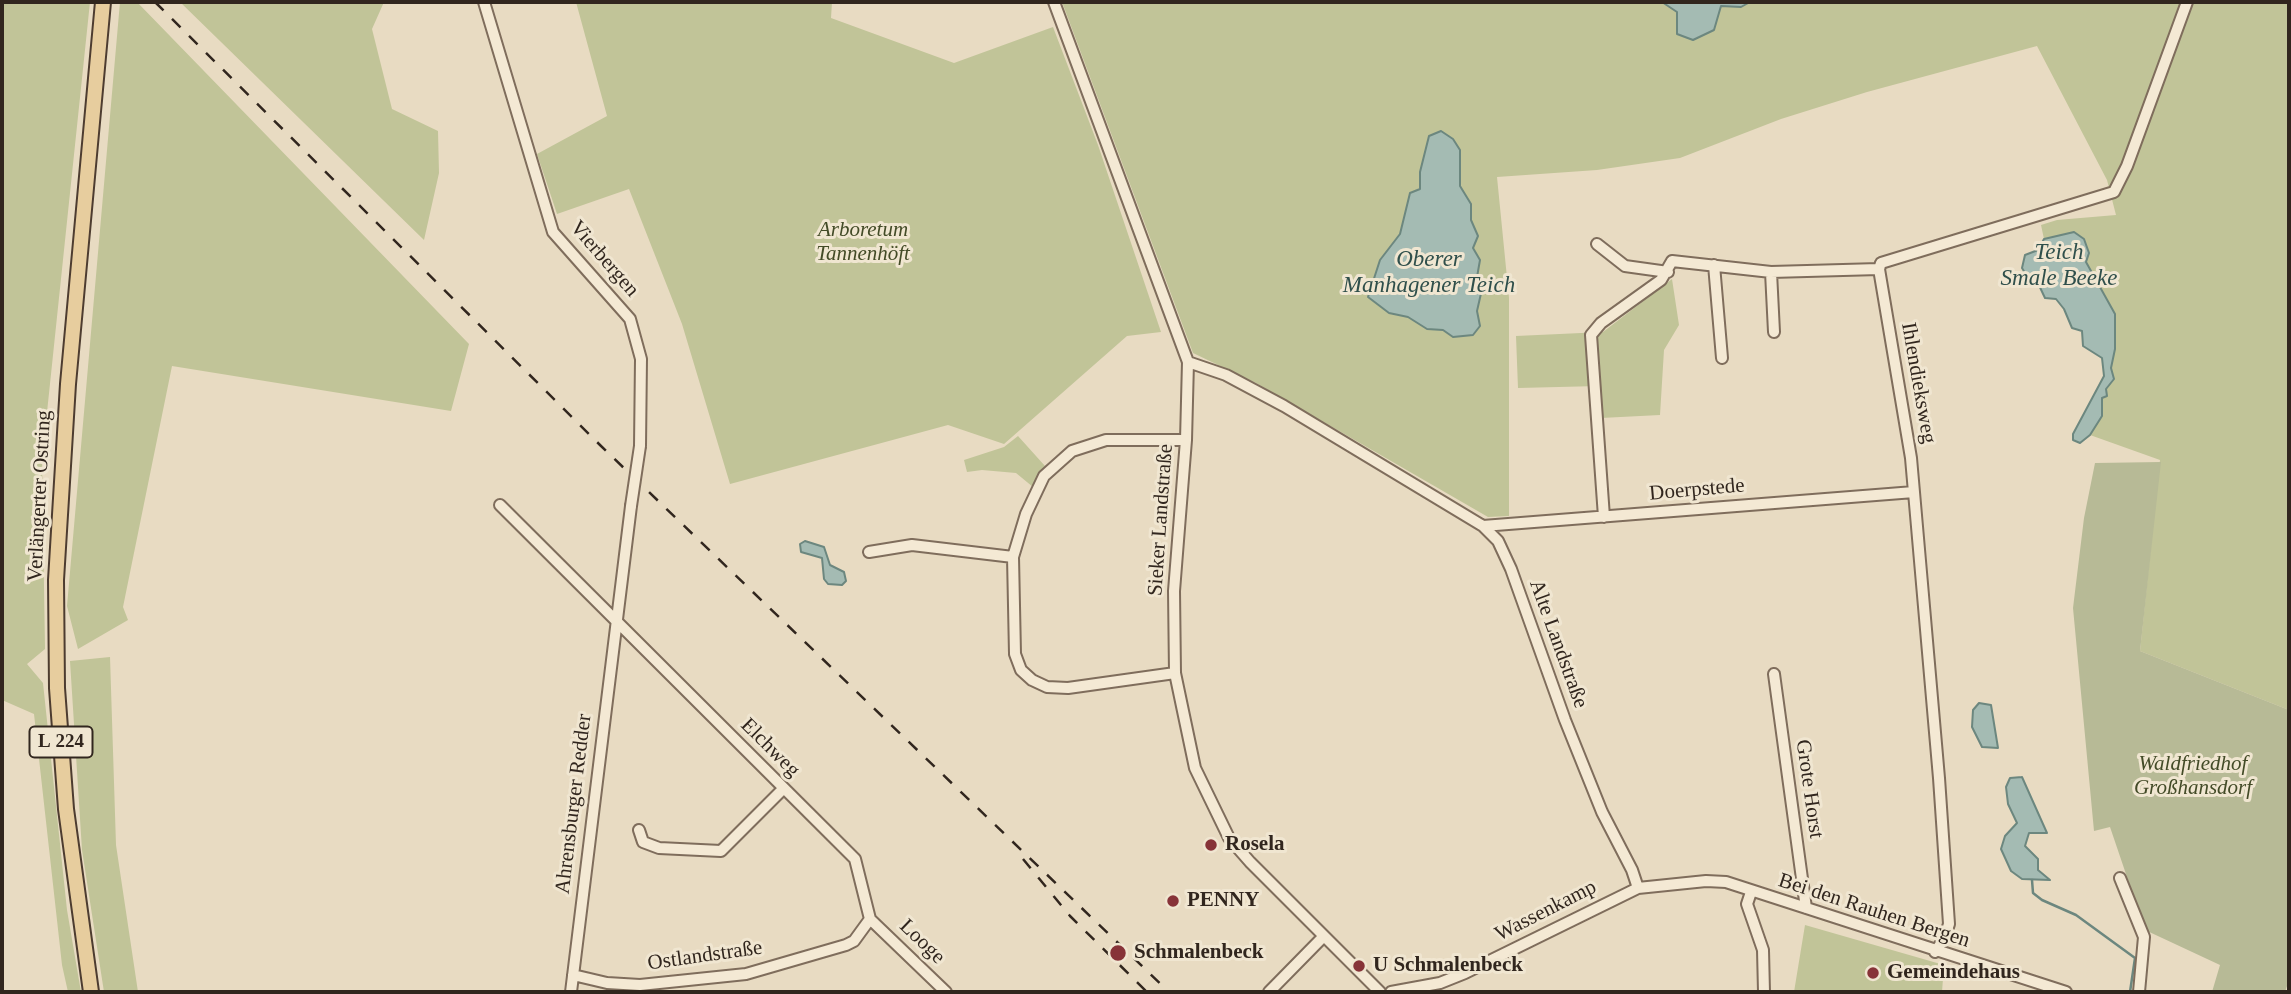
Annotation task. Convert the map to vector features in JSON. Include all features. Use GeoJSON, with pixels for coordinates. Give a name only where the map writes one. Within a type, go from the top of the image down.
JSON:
{"type":"FeatureCollection","features":[{"type":"Feature","properties":{"kind":"main road","name":"Verlängerter Ostring"},"geometry":{"type":"LineString","coordinates":[[92,992],[65,809],[57,688],[56,580],[68,384],[103,2]]}},
{"type":"Feature","properties":{"kind":"street","name":"Vierbergen"},"geometry":{"type":"LineString","coordinates":[[484,2],[553,232],[631,319],[641,359],[640,446],[631,506]]}},
{"type":"Feature","properties":{"kind":"street","name":"Sieker Landstraße"},"geometry":{"type":"LineString","coordinates":[[1054,2],[1188,362],[1186,440],[1174,592],[1175,673],[1195,768],[1212,807],[1230,838],[1323,937],[1380,992]]}},
{"type":"Feature","properties":{"kind":"street"},"geometry":{"type":"LineString","coordinates":[[1604,517],[1591,335],[1601,323],[1668,272],[1672,261],[1771,272],[1879,269],[1881,263],[2114,192],[2127,166],[2187,2]]}},
{"type":"Feature","properties":{"kind":"street"},"geometry":{"type":"LineString","coordinates":[[1597,244],[1625,266],[1668,272]]}},
{"type":"Feature","properties":{"kind":"street"},"geometry":{"type":"LineString","coordinates":[[1714,265],[1721,358]]}},
{"type":"Feature","properties":{"kind":"street","name":"Ihlendieksweg"},"geometry":{"type":"LineString","coordinates":[[1879,269],[1914,492],[1949,923],[1944,939],[1935,952]]}},
{"type":"Feature","properties":{"kind":"street"},"geometry":{"type":"LineString","coordinates":[[1771,272],[1774,332]]}},
{"type":"Feature","properties":{"kind":"street","name":"Alte Landstraße"},"geometry":{"type":"LineString","coordinates":[[1188,362],[1226,375],[1284,406],[1483,526],[1498,541],[1511,569],[1569,730],[1602,812],[1632,870],[1638,888]]}},
{"type":"Feature","properties":{"kind":"street"},"geometry":{"type":"LineString","coordinates":[[1175,673],[1069,688],[1047,687],[1032,680],[1021,670],[1015,654],[1013,557],[1040,483],[1056,463],[1072,451],[1106,440],[1186,440]]}},
{"type":"Feature","properties":{"kind":"street","name":"Doerpstede"},"geometry":{"type":"LineString","coordinates":[[1483,526],[1914,492]]}},
{"type":"Feature","properties":{"kind":"street"},"geometry":{"type":"LineString","coordinates":[[500,505],[615,620]]}},
{"type":"Feature","properties":{"kind":"street","name":"Ahrensburger Redder"},"geometry":{"type":"LineString","coordinates":[[571,992],[631,506]]}},
{"type":"Feature","properties":{"kind":"street"},"geometry":{"type":"LineString","coordinates":[[869,552],[912,545],[1013,557]]}},
{"type":"Feature","properties":{"kind":"street","name":"Elchweg"},"geometry":{"type":"LineString","coordinates":[[615,620],[855,859],[870,919]]}},
{"type":"Feature","properties":{"kind":"street","name":"Grote Horst"},"geometry":{"type":"LineString","coordinates":[[1774,674],[1805,908]]}},
{"type":"Feature","properties":{"kind":"street"},"geometry":{"type":"LineString","coordinates":[[639,830],[643,842],[659,848],[721,851],[783,789]]}},
{"type":"Feature","properties":{"kind":"street"},"geometry":{"type":"LineString","coordinates":[[2120,878],[2144,937],[2139,992]]}},
{"type":"Feature","properties":{"kind":"street"},"geometry":{"type":"LineString","coordinates":[[1638,888],[1706,881],[1726,883],[1751,892],[1747,904],[1763,950],[1763,992]]}},
{"type":"Feature","properties":{"kind":"street","name":"Wassenkamp"},"geometry":{"type":"LineString","coordinates":[[1391,992],[1440,982],[1465,973],[1638,888]]}},
{"type":"Feature","properties":{"kind":"street","name":"Bei den Rauhen Bergen"},"geometry":{"type":"LineString","coordinates":[[1751,892],[2066,992]]}},
{"type":"Feature","properties":{"kind":"street","name":"Ostlandstraße"},"geometry":{"type":"LineString","coordinates":[[573,975],[607,983],[640,985],[746,974],[846,945],[854,941],[870,919]]}},
{"type":"Feature","properties":{"kind":"street","name":"Looge"},"geometry":{"type":"LineString","coordinates":[[870,919],[946,992]]}},
{"type":"Feature","properties":{"kind":"street"},"geometry":{"type":"LineString","coordinates":[[1269,992],[1323,937]]}},
{"type":"Feature","properties":{"kind":"green space"},"geometry":{"type":"Polygon","coordinates":[[[2,2],[90,2],[42,460],[45,649],[27,664],[43,683],[67,910],[81,992],[68,992],[62,965],[34,714],[2,700],[2,2]]]}},
{"type":"Feature","properties":{"kind":"green space"},"geometry":{"type":"Polygon","coordinates":[[[120,2],[137,2],[469,344],[451,411],[172,366],[123,607],[128,620],[78,649],[67,606],[120,2]]]}},
{"type":"Feature","properties":{"kind":"green space"},"geometry":{"type":"Polygon","coordinates":[[[180,2],[384,2],[372,29],[392,109],[438,131],[439,173],[424,240],[180,2]]]}},
{"type":"Feature","properties":{"kind":"green space","name":"Arboretum Tannenhöft"},"geometry":{"type":"Polygon","coordinates":[[[576,2],[832,2],[831,18],[954,63],[1053,27],[1098,145],[1161,332],[1127,336],[1004,444],[948,425],[730,484],[682,324],[629,189],[557,214],[537,154],[607,116],[576,2]]]}},
{"type":"Feature","properties":{"kind":"green space"},"geometry":{"type":"Polygon","coordinates":[[[1062,2],[1662,2],[1677,12],[1721,6],[1741,7],[1750,2],[2289,2],[2289,710],[2140,651],[2160,460],[2090,435],[2101,416],[2100,406],[2114,356],[2115,314],[2105,301],[2100,285],[2060,235],[2044,239],[2041,225],[2057,220],[2116,215],[2107,180],[2037,46],[1867,92],[1781,119],[1680,158],[1597,170],[1497,177],[1509,298],[1509,516],[1488,517],[1256,383],[1193,353],[1062,2]],[[1460,150],[1420,172],[1420,189],[1400,234],[1380,260],[1369,298],[1389,313],[1408,317],[1427,329],[1479,326],[1477,311],[1482,289],[1477,277],[1480,260],[1473,248],[1478,236],[1471,220],[1471,204],[1460,186],[1460,150]]]}},
{"type":"Feature","properties":{"kind":"green space"},"geometry":{"type":"Polygon","coordinates":[[[1672,279],[1679,325],[1664,350],[1660,415],[1601,418],[1599,386],[1518,388],[1516,336],[1603,332],[1672,279]]]}},
{"type":"Feature","properties":{"kind":"green space"},"geometry":{"type":"Polygon","coordinates":[[[1018,436],[1045,466],[1033,487],[1016,473],[982,470],[967,472],[964,460],[1004,447],[1018,436]]]}},
{"type":"Feature","properties":{"kind":"green space","name":"Waldfriedhof Großhansdorf"},"geometry":{"type":"Polygon","coordinates":[[[2161,462],[2140,651],[2289,710],[2289,980],[2285,992],[2212,992],[2220,965],[2145,930],[2110,827],[2094,831],[2073,608],[2084,518],[2095,463],[2161,462]]]}},
{"type":"Feature","properties":{"kind":"green space"},"geometry":{"type":"Polygon","coordinates":[[[110,657],[116,845],[138,992],[104,992],[82,850],[70,661],[110,657]]]}},
{"type":"Feature","properties":{"kind":"green space"},"geometry":{"type":"Polygon","coordinates":[[[1805,925],[1944,965],[1942,992],[1794,992],[1805,925]]]}},
{"type":"Feature","properties":{"kind":"water"},"geometry":{"type":"Polygon","coordinates":[[[1662,2],[1750,2],[1741,7],[1721,6],[1714,30],[1693,40],[1677,34],[1677,12],[1662,2]]]}},
{"type":"Feature","properties":{"kind":"water","name":"Oberer Manhagener Teich"},"geometry":{"type":"Polygon","coordinates":[[[1441,131],[1453,139],[1460,150],[1460,186],[1471,204],[1471,220],[1478,236],[1473,248],[1480,260],[1477,277],[1482,289],[1477,311],[1480,326],[1473,335],[1453,337],[1443,330],[1427,329],[1408,317],[1389,313],[1368,297],[1380,260],[1400,234],[1410,193],[1420,189],[1420,172],[1429,136],[1441,131]]]}},
{"type":"Feature","properties":{"kind":"water","name":"Teich Smale Beeke"},"geometry":{"type":"Polygon","coordinates":[[[2074,232],[2084,239],[2089,253],[2086,262],[2115,314],[2115,349],[2111,368],[2114,379],[2106,389],[2107,396],[2102,398],[2102,416],[2090,435],[2080,443],[2073,440],[2073,434],[2104,376],[2102,358],[2083,346],[2082,331],[2072,328],[2064,309],[2056,299],[2045,298],[2036,279],[2028,278],[2022,268],[2025,255],[2038,250],[2044,239],[2074,232]]]}},
{"type":"Feature","properties":{"kind":"water"},"geometry":{"type":"Polygon","coordinates":[[[805,541],[824,547],[830,565],[844,572],[846,581],[842,585],[828,584],[824,579],[822,558],[801,552],[800,544],[805,541]]]}},
{"type":"Feature","properties":{"kind":"water"},"geometry":{"type":"Polygon","coordinates":[[[1979,703],[1991,705],[1998,748],[1982,747],[1972,727],[1973,710],[1979,703]]]}},
{"type":"Feature","properties":{"kind":"water"},"geometry":{"type":"Polygon","coordinates":[[[2022,777],[2047,833],[2029,833],[2025,846],[2038,859],[2038,870],[2050,880],[2022,879],[2011,871],[2001,849],[2005,836],[2017,823],[2008,804],[2006,787],[2010,778],[2022,777]]]}},
{"type":"Feature","properties":{"kind":"waterway"},"geometry":{"type":"LineString","coordinates":[[2032,880],[2033,893],[2042,900],[2076,915],[2135,958],[2130,992]]}},
{"type":"Feature","properties":{"kind":"railway"},"geometry":{"type":"LineString","coordinates":[[155,2],[600,445],[1169,992]]}},
{"type":"Feature","properties":{"kind":"railway"},"geometry":{"type":"LineString","coordinates":[[1023,859],[1070,916],[1147,992]]}},
{"type":"Feature","properties":{"kind":"place","name":"Rosela"},"geometry":{"type":"Point","coordinates":[1211,845]}},
{"type":"Feature","properties":{"kind":"place","name":"PENNY"},"geometry":{"type":"Point","coordinates":[1173,901]}},
{"type":"Feature","properties":{"kind":"place","name":"Schmalenbeck"},"geometry":{"type":"Point","coordinates":[1118,953]}},
{"type":"Feature","properties":{"kind":"place","name":"U Schmalenbeck"},"geometry":{"type":"Point","coordinates":[1359,966]}},
{"type":"Feature","properties":{"kind":"place","name":"Gemeindehaus"},"geometry":{"type":"Point","coordinates":[1873,973]}}]}
